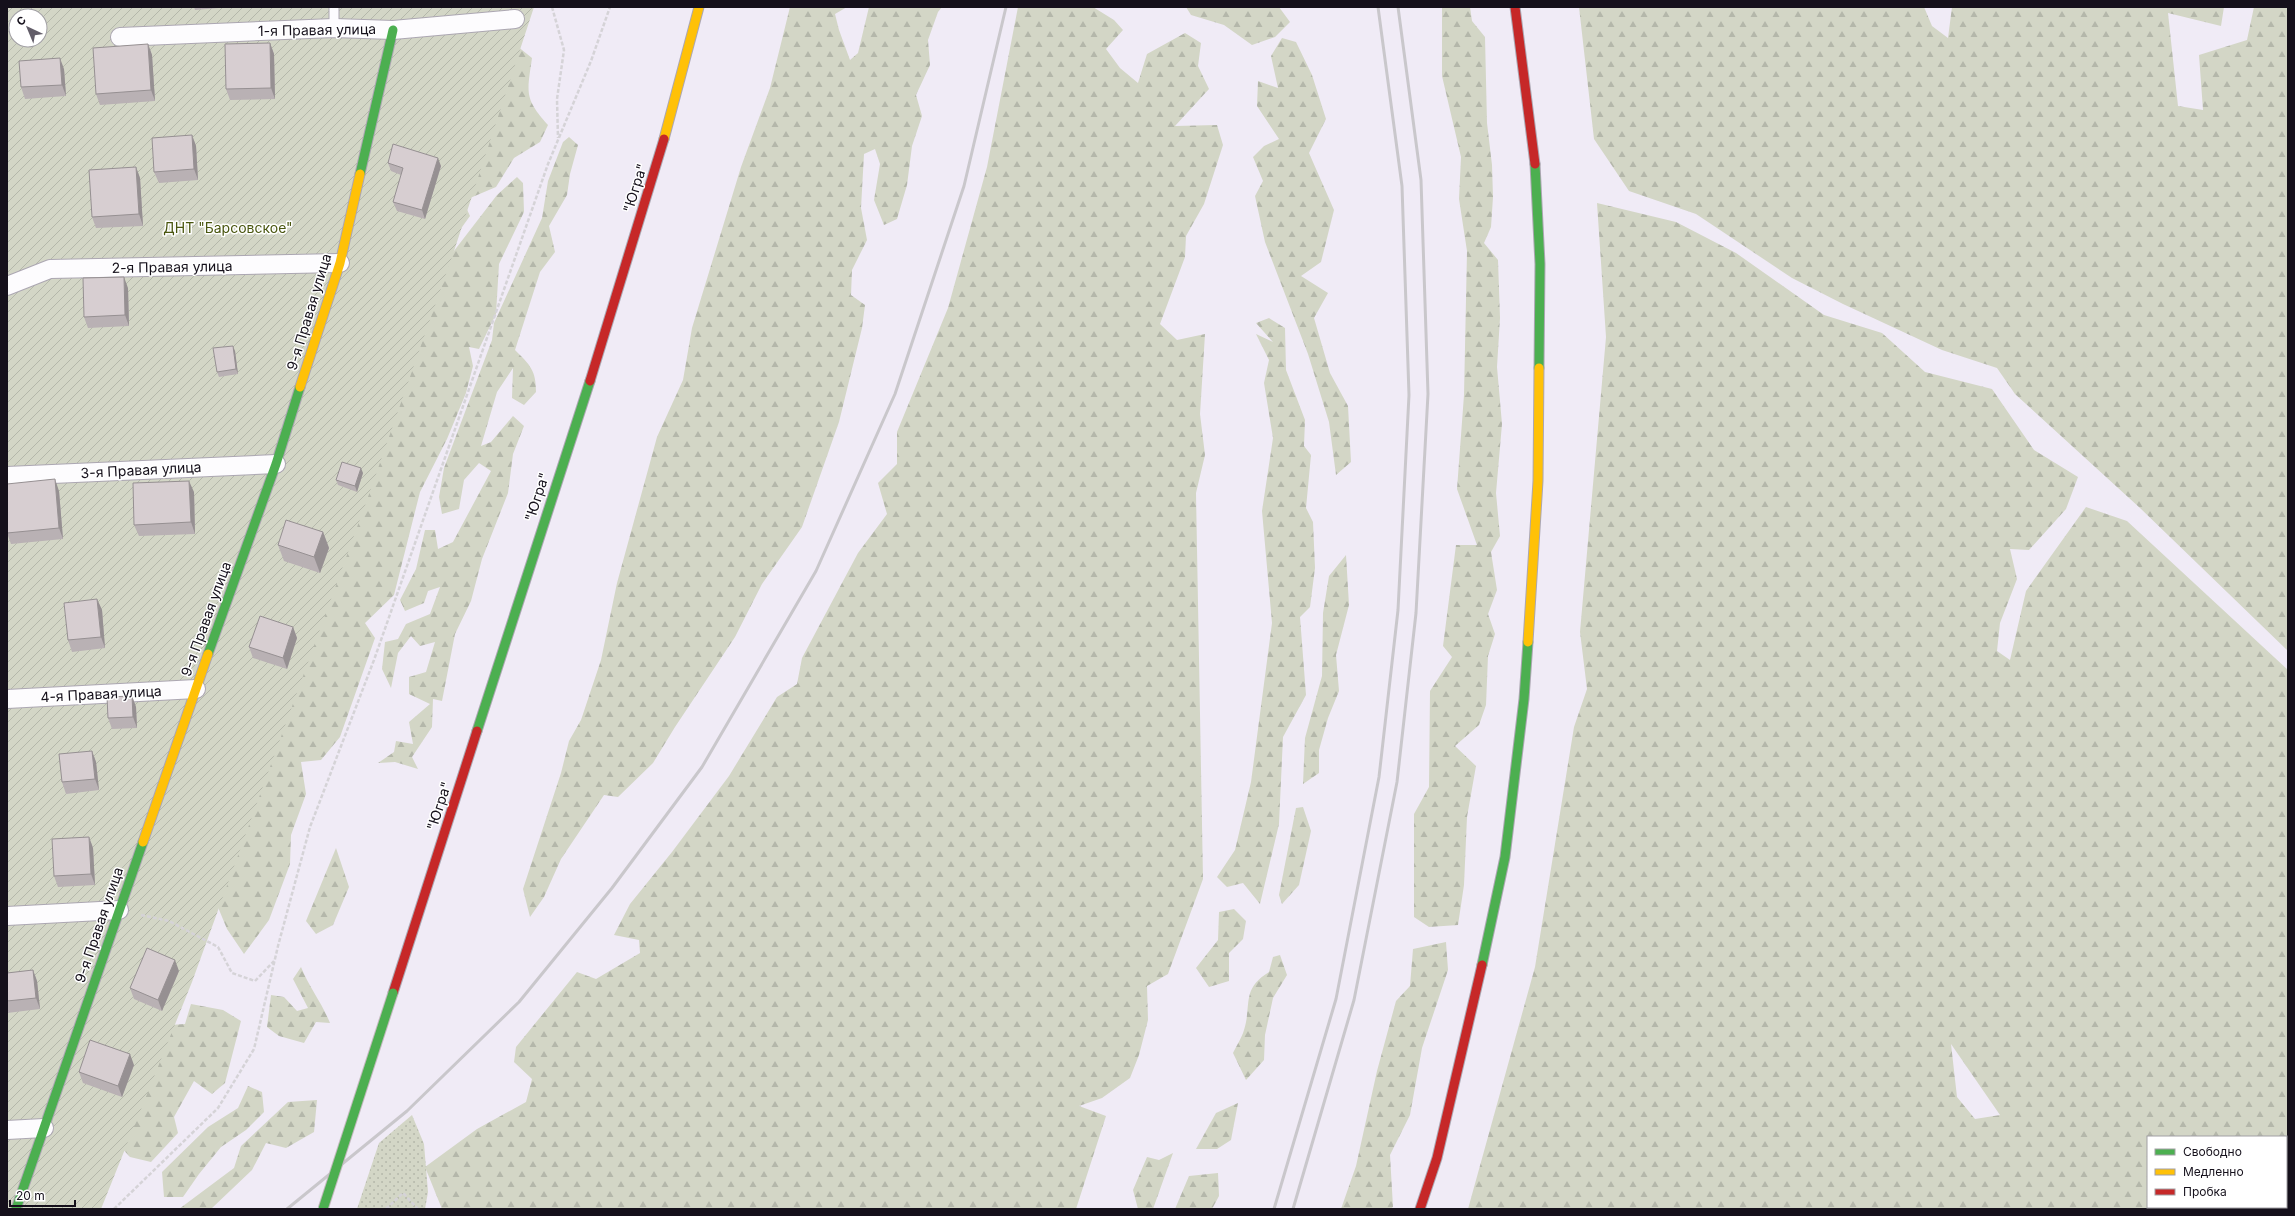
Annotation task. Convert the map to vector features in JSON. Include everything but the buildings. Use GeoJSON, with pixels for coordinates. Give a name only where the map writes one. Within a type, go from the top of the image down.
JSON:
{"type":"FeatureCollection","features":[{"type":"Feature","properties":{"kind":"main road","name":"\"Югра\""},"geometry":{"type":"LineString","coordinates":[[323,1209],[394,993],[613,308],[663,143],[699,7]]}},
{"type":"Feature","properties":{"kind":"main road"},"geometry":{"type":"LineString","coordinates":[[1420,1209],[1437,1158],[1472,1014],[1503,865],[1524,699],[1538,481],[1540,264],[1535,165],[1515,7]]}},
{"type":"Feature","properties":{"kind":"main road","name":"9-я Правая улица"},"geometry":{"type":"LineString","coordinates":[[16,1209],[196,689],[276,464],[340,263],[393,30]]}},
{"type":"Feature","properties":{"kind":"street","name":"1-я Правая улица"},"geometry":{"type":"LineString","coordinates":[[120,36],[334,28],[393,30],[514,19]]}},
{"type":"Feature","properties":{"kind":"street","name":"2-я Правая улица"},"geometry":{"type":"LineString","coordinates":[[7,286],[50,269],[340,263]]}},
{"type":"Feature","properties":{"kind":"street","name":"3-я Правая улица"},"geometry":{"type":"LineString","coordinates":[[7,476],[276,464]]}},
{"type":"Feature","properties":{"kind":"street","name":"4-я Правая улица"},"geometry":{"type":"LineString","coordinates":[[7,699],[196,689]]}},
{"type":"Feature","properties":{"kind":"street"},"geometry":{"type":"LineString","coordinates":[[7,916],[119,910]]}},
{"type":"Feature","properties":{"kind":"street"},"geometry":{"type":"LineString","coordinates":[[7,1130],[44,1128]]}},
{"type":"Feature","properties":{"kind":"lane"},"geometry":{"type":"LineString","coordinates":[[334,7],[334,28]]}},
{"type":"Feature","properties":{"kind":"path"},"geometry":{"type":"LineString","coordinates":[[552,7],[564,50],[557,99],[558,140]]}},
{"type":"Feature","properties":{"kind":"path"},"geometry":{"type":"LineString","coordinates":[[114,1209],[218,1108],[254,1048],[274,961],[310,827],[374,660],[548,164],[591,61],[610,7]]}},
{"type":"Feature","properties":{"kind":"path"},"geometry":{"type":"LineString","coordinates":[[119,910],[168,921],[218,947],[232,973],[254,981],[274,961]]}},
{"type":"Feature","properties":{"kind":"path"},"geometry":{"type":"LineString","coordinates":[[386,1209],[403,1193],[418,1209]]}},
{"type":"Feature","properties":{"kind":"green space","name":"ДНТ \"Барсовское\""},"geometry":{"type":"Polygon","coordinates":[[[7,7],[534,7],[454,251],[368,497],[192,982],[101,1209],[7,1209],[7,7]]]}},
{"type":"Feature","properties":{"kind":"green space"},"geometry":{"type":"Polygon","coordinates":[[[790,7],[847,7],[835,14],[850,60],[858,53],[869,7],[942,7],[938,12],[928,40],[930,65],[916,95],[922,116],[912,146],[907,185],[897,219],[884,225],[874,200],[880,164],[875,149],[864,154],[861,208],[867,240],[852,270],[851,295],[865,305],[862,328],[839,422],[802,527],[762,584],[735,637],[653,763],[618,797],[604,795],[561,859],[544,897],[530,917],[523,889],[561,773],[569,741],[581,720],[601,660],[617,583],[657,437],[683,380],[692,328],[741,167],[770,88],[790,7]]]}},
{"type":"Feature","properties":{"kind":"green space"},"geometry":{"type":"Polygon","coordinates":[[[1018,7],[1093,7],[1114,20],[1123,30],[1106,49],[1120,68],[1138,83],[1147,54],[1185,33],[1201,43],[1198,66],[1209,89],[1175,126],[1217,125],[1223,145],[1204,204],[1186,236],[1185,257],[1160,324],[1177,340],[1205,334],[1200,414],[1205,455],[1196,493],[1203,879],[1168,974],[1147,986],[1148,1020],[1139,1055],[1130,1078],[1102,1098],[1079,1106],[1106,1116],[1076,1209],[442,1209],[425,1167],[477,1129],[526,1102],[532,1079],[514,1062],[516,1047],[577,972],[596,979],[640,953],[639,940],[614,935],[630,904],[672,852],[729,776],[777,697],[797,684],[802,658],[858,553],[887,514],[878,483],[897,464],[897,432],[948,308],[987,167],[1018,7]]]}},
{"type":"Feature","properties":{"kind":"green space"},"geometry":{"type":"Polygon","coordinates":[[[1186,7],[1279,7],[1290,22],[1275,37],[1252,45],[1224,25],[1191,15],[1186,7]]]}},
{"type":"Feature","properties":{"kind":"green space"},"geometry":{"type":"Polygon","coordinates":[[[1442,7],[1470,7],[1472,21],[1485,37],[1487,123],[1492,165],[1493,197],[1491,227],[1484,243],[1498,260],[1500,318],[1497,367],[1502,424],[1496,493],[1500,536],[1491,552],[1497,590],[1488,614],[1495,634],[1488,656],[1486,705],[1479,725],[1455,746],[1476,766],[1467,817],[1464,885],[1458,925],[1429,927],[1414,917],[1414,814],[1429,787],[1430,691],[1452,657],[1443,646],[1456,545],[1477,545],[1457,489],[1464,395],[1467,251],[1459,199],[1461,157],[1442,76],[1442,7]]]}},
{"type":"Feature","properties":{"kind":"green space"},"geometry":{"type":"Polygon","coordinates":[[[1579,7],[1924,7],[1932,26],[1948,38],[1952,7],[2224,7],[2221,26],[2168,13],[2178,106],[2203,110],[2199,55],[2247,40],[2254,7],[2288,7],[2288,651],[2140,508],[2015,394],[1997,368],[1942,350],[1843,304],[1792,278],[1696,214],[1629,191],[1594,139],[1579,7]]]}},
{"type":"Feature","properties":{"kind":"green space"},"geometry":{"type":"Polygon","coordinates":[[[502,34],[532,58],[529,79],[529,94],[535,108],[548,125],[540,142],[514,158],[496,187],[463,201],[470,216],[439,259],[502,34]]]}},
{"type":"Feature","properties":{"kind":"green space"},"geometry":{"type":"Polygon","coordinates":[[[1282,38],[1296,42],[1312,75],[1326,119],[1309,153],[1334,210],[1321,262],[1301,276],[1328,293],[1314,318],[1330,373],[1348,406],[1351,462],[1336,475],[1329,422],[1308,354],[1265,242],[1255,196],[1263,181],[1253,157],[1264,146],[1279,139],[1257,106],[1258,81],[1278,88],[1271,56],[1282,38]]]}},
{"type":"Feature","properties":{"kind":"green space"},"geometry":{"type":"Polygon","coordinates":[[[569,137],[578,145],[570,174],[567,195],[549,226],[555,252],[540,272],[515,350],[531,368],[535,378],[536,392],[524,405],[512,398],[513,368],[497,392],[481,446],[491,442],[513,416],[524,426],[513,454],[508,493],[482,559],[471,601],[455,634],[442,701],[433,699],[432,727],[412,757],[418,769],[395,762],[378,763],[394,752],[396,741],[413,744],[409,722],[430,704],[409,694],[409,677],[426,672],[435,642],[420,646],[411,636],[398,653],[391,688],[382,669],[385,642],[398,639],[406,624],[430,614],[440,587],[428,591],[424,603],[405,611],[400,600],[416,569],[425,530],[435,530],[438,549],[453,542],[491,471],[479,463],[464,480],[459,509],[442,514],[439,497],[444,468],[492,340],[494,323],[542,218],[548,181],[563,142],[569,137]]]}},
{"type":"Feature","properties":{"kind":"green space"},"geometry":{"type":"Polygon","coordinates":[[[517,177],[523,183],[524,212],[499,264],[496,314],[479,349],[469,347],[473,366],[466,393],[447,439],[420,492],[394,595],[365,623],[375,638],[340,737],[321,760],[301,762],[306,794],[291,835],[290,864],[269,920],[244,954],[227,929],[215,900],[447,260],[497,195],[517,177]]]}},
{"type":"Feature","properties":{"kind":"green space"},"geometry":{"type":"Polygon","coordinates":[[[1597,203],[1676,222],[1736,253],[1824,315],[1882,333],[1925,372],[1992,389],[2034,450],[2078,477],[2066,509],[2029,550],[2010,549],[2017,579],[2000,623],[1997,651],[2010,660],[2026,591],[2086,507],[2127,521],[2288,670],[2288,1209],[1468,1209],[1535,967],[1574,727],[1587,689],[1580,632],[1606,337],[1597,203]],[[1951,1044],[1957,1097],[1975,1119],[2000,1115],[1951,1044]]]}},
{"type":"Feature","properties":{"kind":"green space"},"geometry":{"type":"Polygon","coordinates":[[[1269,318],[1285,328],[1286,370],[1305,420],[1304,446],[1311,455],[1306,508],[1313,522],[1315,568],[1310,607],[1300,617],[1306,695],[1283,737],[1279,824],[1260,904],[1243,883],[1227,887],[1217,877],[1235,850],[1251,782],[1272,623],[1262,511],[1273,438],[1264,383],[1269,360],[1256,334],[1273,342],[1256,323],[1269,318]]]}},
{"type":"Feature","properties":{"kind":"green space"},"geometry":{"type":"Polygon","coordinates":[[[1346,555],[1349,605],[1336,655],[1339,691],[1328,718],[1319,750],[1319,773],[1303,784],[1305,738],[1322,676],[1323,613],[1329,576],[1346,555]]]}},
{"type":"Feature","properties":{"kind":"green space"},"geometry":{"type":"Polygon","coordinates":[[[1303,807],[1311,831],[1299,885],[1282,904],[1279,895],[1296,808],[1303,807]]]}},
{"type":"Feature","properties":{"kind":"green space"},"geometry":{"type":"Polygon","coordinates":[[[336,848],[349,887],[333,925],[316,934],[306,921],[336,848]]]}},
{"type":"Feature","properties":{"kind":"green space"},"geometry":{"type":"Polygon","coordinates":[[[1234,909],[1246,921],[1243,939],[1229,953],[1229,981],[1209,987],[1196,968],[1218,940],[1219,912],[1234,909]]]}},
{"type":"Feature","properties":{"kind":"green space"},"geometry":{"type":"Polygon","coordinates":[[[1446,942],[1448,970],[1422,1048],[1410,1115],[1390,1155],[1393,1207],[1390,1209],[1341,1209],[1356,1166],[1377,1071],[1396,1001],[1410,986],[1413,949],[1446,942]]]}},
{"type":"Feature","properties":{"kind":"green space"},"geometry":{"type":"Polygon","coordinates":[[[1280,955],[1287,975],[1273,998],[1265,1035],[1264,1060],[1246,1080],[1233,1053],[1244,1030],[1251,991],[1260,978],[1269,972],[1273,957],[1280,955]]]}},
{"type":"Feature","properties":{"kind":"green space"},"geometry":{"type":"Polygon","coordinates":[[[301,967],[330,1023],[316,1022],[304,1043],[279,1036],[267,1027],[271,995],[284,997],[297,1011],[308,1008],[293,979],[301,967]]]}},
{"type":"Feature","properties":{"kind":"green space"},"geometry":{"type":"Polygon","coordinates":[[[191,1004],[223,1010],[241,1021],[225,1083],[212,1094],[194,1081],[174,1117],[178,1133],[151,1162],[130,1157],[118,1144],[169,1025],[185,1024],[191,1004]]]}},
{"type":"Feature","properties":{"kind":"green space"},"geometry":{"type":"Polygon","coordinates":[[[248,1086],[262,1092],[264,1112],[246,1130],[221,1147],[183,1197],[164,1197],[162,1172],[208,1127],[238,1108],[248,1086]]]}},
{"type":"Feature","properties":{"kind":"green space"},"geometry":{"type":"Polygon","coordinates":[[[317,1100],[314,1132],[286,1148],[266,1143],[252,1170],[211,1209],[179,1209],[234,1168],[241,1146],[288,1102],[317,1100]]]}},
{"type":"Feature","properties":{"kind":"green space"},"geometry":{"type":"Polygon","coordinates":[[[1238,1103],[1231,1140],[1217,1149],[1196,1149],[1216,1113],[1238,1103]]]}},
{"type":"Feature","properties":{"kind":"green space"},"geometry":{"type":"Polygon","coordinates":[[[412,1115],[424,1144],[428,1192],[425,1209],[357,1209],[379,1143],[412,1115]]]}},
{"type":"Feature","properties":{"kind":"green space"},"geometry":{"type":"Polygon","coordinates":[[[1173,1153],[1153,1209],[1138,1209],[1133,1190],[1147,1157],[1159,1160],[1173,1153]]]}},
{"type":"Feature","properties":{"kind":"green space"},"geometry":{"type":"Polygon","coordinates":[[[1218,1173],[1219,1196],[1212,1209],[1175,1209],[1189,1176],[1218,1173]]]}},
{"type":"Feature","properties":{"kind":"railway"},"geometry":{"type":"LineString","coordinates":[[287,1209],[407,1111],[519,1002],[612,888],[702,767],[816,571],[895,394],[964,186],[1006,7]]}},
{"type":"Feature","properties":{"kind":"railway"},"geometry":{"type":"LineString","coordinates":[[1274,1209],[1336,999],[1379,777],[1398,610],[1409,395],[1402,186],[1378,7]]}},
{"type":"Feature","properties":{"kind":"railway"},"geometry":{"type":"LineString","coordinates":[[1293,1209],[1354,1000],[1397,782],[1416,613],[1428,394],[1421,180],[1398,7]]}},
{"type":"Feature","properties":{"kind":"traffic: fast"},"geometry":{"type":"LineString","coordinates":[[360,174],[393,30]]}},
{"type":"Feature","properties":{"kind":"traffic: fast"},"geometry":{"type":"LineString","coordinates":[[1535,164],[1540,264],[1539,368]]}},
{"type":"Feature","properties":{"kind":"traffic: fast"},"geometry":{"type":"LineString","coordinates":[[477,731],[590,381]]}},
{"type":"Feature","properties":{"kind":"traffic: fast"},"geometry":{"type":"LineString","coordinates":[[208,654],[276,464],[300,387]]}},
{"type":"Feature","properties":{"kind":"traffic: fast"},"geometry":{"type":"LineString","coordinates":[[1482,965],[1505,857],[1524,699],[1528,642]]}},
{"type":"Feature","properties":{"kind":"traffic: fast"},"geometry":{"type":"LineString","coordinates":[[16,1209],[143,842]]}},
{"type":"Feature","properties":{"kind":"traffic: fast"},"geometry":{"type":"LineString","coordinates":[[323,1209],[393,993]]}},
{"type":"Feature","properties":{"kind":"traffic: slow"},"geometry":{"type":"LineString","coordinates":[[664,139],[699,7]]}},
{"type":"Feature","properties":{"kind":"traffic: slow"},"geometry":{"type":"LineString","coordinates":[[300,387],[340,263],[360,174]]}},
{"type":"Feature","properties":{"kind":"traffic: slow"},"geometry":{"type":"LineString","coordinates":[[1528,642],[1538,481],[1539,368]]}},
{"type":"Feature","properties":{"kind":"traffic: slow"},"geometry":{"type":"LineString","coordinates":[[143,842],[208,654]]}},
{"type":"Feature","properties":{"kind":"traffic: jam"},"geometry":{"type":"LineString","coordinates":[[1515,7],[1535,164]]}},
{"type":"Feature","properties":{"kind":"traffic: jam"},"geometry":{"type":"LineString","coordinates":[[590,381],[664,139]]}},
{"type":"Feature","properties":{"kind":"traffic: jam"},"geometry":{"type":"LineString","coordinates":[[393,993],[477,731]]}},
{"type":"Feature","properties":{"kind":"traffic: jam"},"geometry":{"type":"LineString","coordinates":[[1420,1209],[1437,1158],[1482,965]]}}]}
